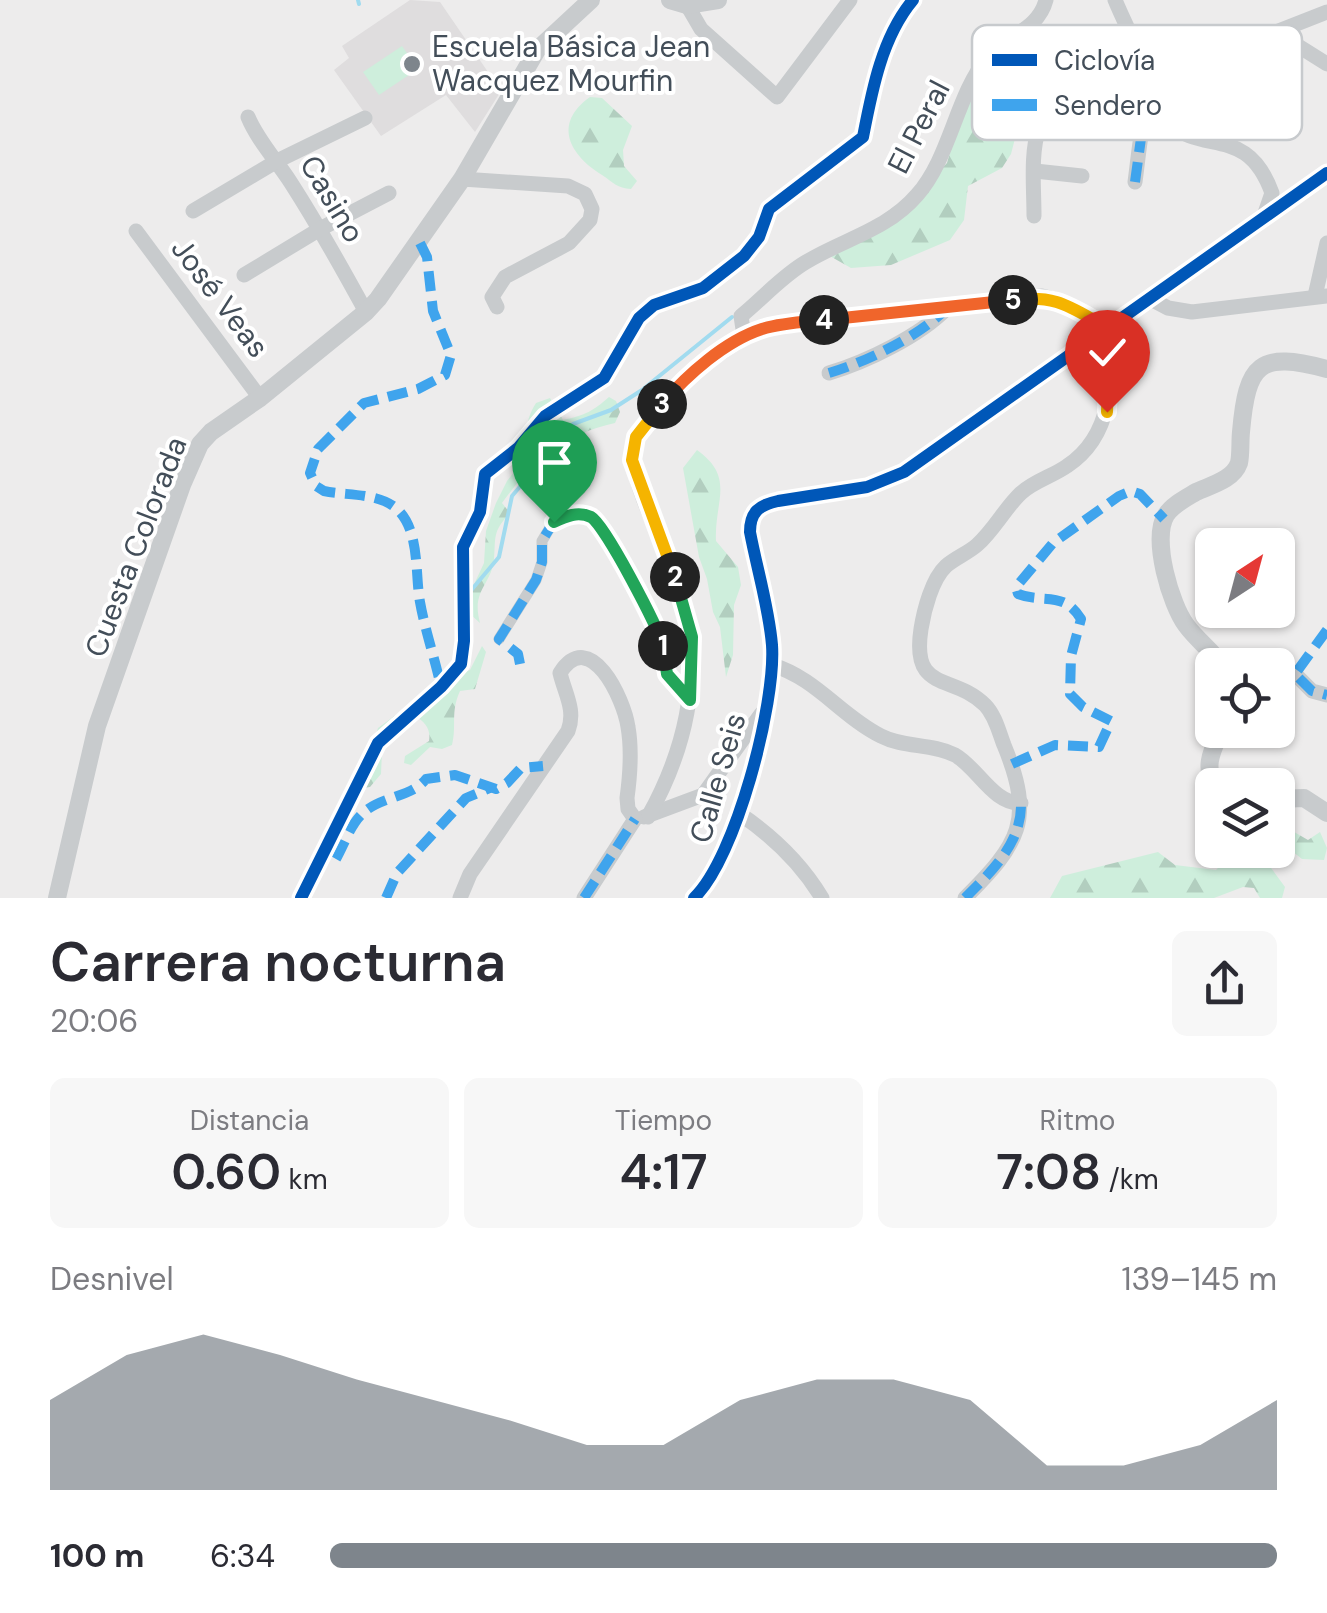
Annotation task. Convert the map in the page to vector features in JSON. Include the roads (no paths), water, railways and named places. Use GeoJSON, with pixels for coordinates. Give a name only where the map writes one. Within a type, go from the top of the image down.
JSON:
{"type":"FeatureCollection","features":[{"type":"Feature","properties":{"kind":"street","name":"Cuesta Colorada"},"geometry":{"type":"LineString","coordinates":[[57,898],[98,726],[194,456],[210,432],[260,398],[366,312],[420,243],[462,179],[537,50],[591,0]]}},
{"type":"Feature","properties":{"kind":"street"},"geometry":{"type":"LineString","coordinates":[[679,2],[718,0]]}},
{"type":"Feature","properties":{"kind":"street"},"geometry":{"type":"LineString","coordinates":[[679,2],[701,28],[777,97],[850,0]]}},
{"type":"Feature","properties":{"kind":"street"},"geometry":{"type":"LineString","coordinates":[[301,898],[378,744],[460,664],[464,640],[462,547],[480,512],[485,474],[518,448],[545,416],[604,378],[639,318],[654,305],[703,288],[744,256],[759,237],[769,209],[863,136],[875,77],[902,13],[913,0]]}},
{"type":"Feature","properties":{"kind":"street","name":"El Peral"},"geometry":{"type":"LineString","coordinates":[[1032,25],[1046,0]]}},
{"type":"Feature","properties":{"kind":"street"},"geometry":{"type":"LineString","coordinates":[[1115,0],[1126,25]]}},
{"type":"Feature","properties":{"kind":"street"},"geometry":{"type":"LineString","coordinates":[[1294,25],[1327,12]]}},
{"type":"Feature","properties":{"kind":"street"},"geometry":{"type":"LineString","coordinates":[[1302,48],[1327,64]]}},
{"type":"Feature","properties":{"kind":"street","name":"El Peral"},"geometry":{"type":"LineString","coordinates":[[744,336],[741,316],[804,262],[873,230],[920,193],[972,82]]}},
{"type":"Feature","properties":{"kind":"street","name":"Casino"},"geometry":{"type":"LineString","coordinates":[[248,117],[255,134],[320,229],[366,312]]}},
{"type":"Feature","properties":{"kind":"street"},"geometry":{"type":"LineString","coordinates":[[194,211],[277,161],[365,118]]}},
{"type":"Feature","properties":{"kind":"street"},"geometry":{"type":"LineString","coordinates":[[1034,216],[1036,140]]}},
{"type":"Feature","properties":{"kind":"street"},"geometry":{"type":"LineString","coordinates":[[1135,182],[1141,140]]}},
{"type":"Feature","properties":{"kind":"street"},"geometry":{"type":"LineString","coordinates":[[1212,140],[1258,163],[1272,193],[1263,220]]}},
{"type":"Feature","properties":{"kind":"street"},"geometry":{"type":"LineString","coordinates":[[1035,171],[1082,176]]}},
{"type":"Feature","properties":{"kind":"street"},"geometry":{"type":"LineString","coordinates":[[1110,329],[1327,173]]}},
{"type":"Feature","properties":{"kind":"street"},"geometry":{"type":"LineString","coordinates":[[462,179],[568,186],[585,194],[592,209],[590,220],[570,243],[505,277],[492,297],[497,308]]}},
{"type":"Feature","properties":{"kind":"street"},"geometry":{"type":"LineString","coordinates":[[244,275],[320,229],[390,194]]}},
{"type":"Feature","properties":{"kind":"street","name":"José Veas"},"geometry":{"type":"LineString","coordinates":[[136,230],[260,398]]}},
{"type":"Feature","properties":{"kind":"street"},"geometry":{"type":"LineString","coordinates":[[1151,299],[1168,308],[1192,312],[1321,296],[1327,243]]}},
{"type":"Feature","properties":{"kind":"street"},"geometry":{"type":"LineString","coordinates":[[584,898],[668,781],[682,744],[690,700],[692,637],[675,575],[632,460],[636,437],[669,396],[744,336],[766,327],[1042,296],[1110,329]]}},
{"type":"Feature","properties":{"kind":"street"},"geometry":{"type":"LineString","coordinates":[[829,373],[847,368],[933,323],[947,308]]}},
{"type":"Feature","properties":{"kind":"street"},"geometry":{"type":"LineString","coordinates":[[965,898],[1012,844],[1021,818],[1021,803],[1012,764],[989,709],[972,693],[933,680],[920,664],[921,630],[933,588],[944,568],[979,543],[1023,490],[1067,466],[1085,452],[1098,434],[1107,412],[1110,329]]}},
{"type":"Feature","properties":{"kind":"street","name":"Calle Seis"},"geometry":{"type":"LineString","coordinates":[[694,898],[713,875],[740,814],[772,665],[772,643],[750,532],[754,511],[778,501],[867,487],[904,472],[1110,329]]}},
{"type":"Feature","properties":{"kind":"street"},"geometry":{"type":"LineString","coordinates":[[1206,648],[1186,626],[1171,600],[1164,566],[1164,519],[1182,500],[1228,478],[1238,465],[1244,399],[1259,368],[1282,359],[1327,369]]}},
{"type":"Feature","properties":{"kind":"street"},"geometry":{"type":"LineString","coordinates":[[499,639],[536,580],[542,562],[542,541],[554,522],[586,514],[601,524],[636,592],[648,607],[658,629],[667,674],[690,700]]}},
{"type":"Feature","properties":{"kind":"street"},"geometry":{"type":"LineString","coordinates":[[460,898],[470,874],[568,731],[573,719],[560,674],[567,662],[579,656],[602,668],[628,725],[628,809],[642,818]]}},
{"type":"Feature","properties":{"kind":"street"},"geometry":{"type":"LineString","coordinates":[[772,665],[793,671],[876,734],[894,742],[933,746],[952,754],[970,764],[998,796],[1010,804],[1021,803]]}},
{"type":"Feature","properties":{"kind":"street"},"geometry":{"type":"LineString","coordinates":[[1295,674],[1312,691],[1327,695]]}},
{"type":"Feature","properties":{"kind":"street"},"geometry":{"type":"LineString","coordinates":[[642,818],[703,794],[764,710]]}},
{"type":"Feature","properties":{"kind":"street"},"geometry":{"type":"LineString","coordinates":[[1295,798],[1304,798],[1327,812]]}},
{"type":"Feature","properties":{"kind":"street"},"geometry":{"type":"LineString","coordinates":[[740,814],[772,836],[822,898]]}},
{"type":"Feature","properties":{"kind":"waterway"},"geometry":{"type":"LineString","coordinates":[[358,0],[359,4]]}},
{"type":"Feature","properties":{"kind":"waterway"},"geometry":{"type":"LineString","coordinates":[[468,594],[499,557],[512,496],[573,424],[611,410],[642,390],[732,317]]}},
{"type":"Feature","properties":{"kind":"place","name":"Escuela Básica Jean Wacquez Mourfin"},"geometry":{"type":"Point","coordinates":[412,64]}}]}
